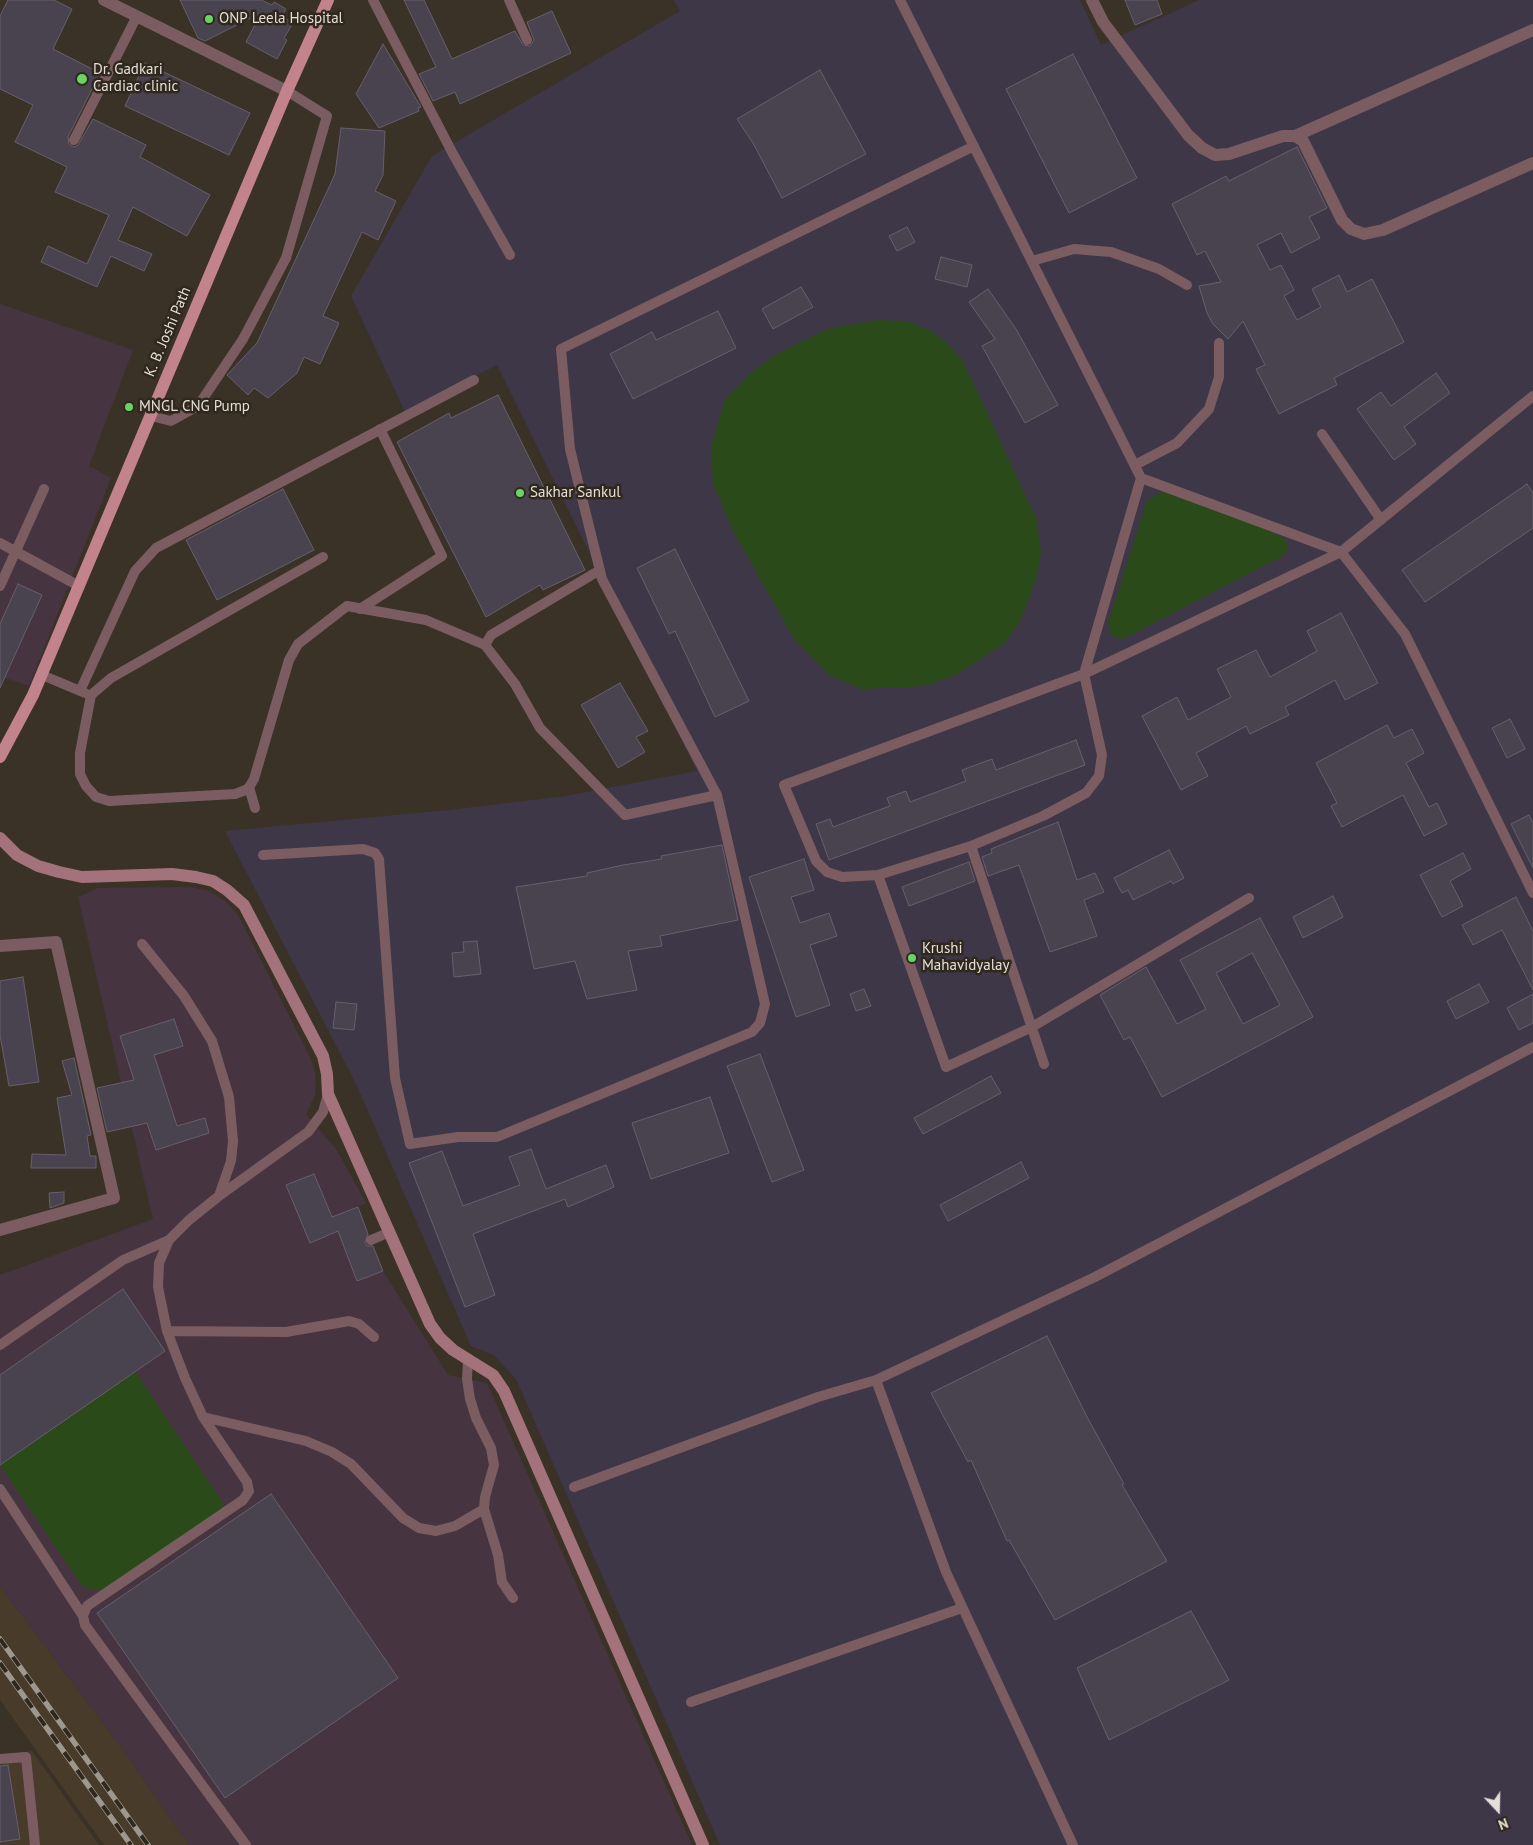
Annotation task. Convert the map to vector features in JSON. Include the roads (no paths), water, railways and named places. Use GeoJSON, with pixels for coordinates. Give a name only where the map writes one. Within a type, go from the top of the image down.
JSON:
{"type":"FeatureCollection","features":[{"type":"Feature","properties":{"kind":"main road","name":"K. B. Joshi Path"},"geometry":{"type":"LineString","coordinates":[[0,757],[4,745],[42,675],[287,91],[328,0]]}},
{"type":"Feature","properties":{"kind":"main road"},"geometry":{"type":"LineString","coordinates":[[0,838],[18,855],[38,866],[59,872],[82,876],[188,876],[213,881],[228,890],[244,905],[323,1056],[327,1074],[328,1094],[430,1324],[440,1338],[453,1350],[493,1376],[504,1391],[702,1845]]}},
{"type":"Feature","properties":{"kind":"street"},"geometry":{"type":"LineString","coordinates":[[104,0],[287,91]]}},
{"type":"Feature","properties":{"kind":"street"},"geometry":{"type":"LineString","coordinates":[[1092,0],[1103,22],[1188,135],[1202,148],[1215,155],[1229,154],[1284,136],[1295,136],[1533,30]]}},
{"type":"Feature","properties":{"kind":"street"},"geometry":{"type":"LineString","coordinates":[[1295,136],[1303,141],[1342,220],[1351,229],[1364,234],[1383,230],[1533,163]]}},
{"type":"Feature","properties":{"kind":"street"},"geometry":{"type":"LineString","coordinates":[[0,946],[56,942],[114,1198],[0,1230]]}},
{"type":"Feature","properties":{"kind":"lane"},"geometry":{"type":"LineString","coordinates":[[373,0],[430,112],[510,255]]}},
{"type":"Feature","properties":{"kind":"lane"},"geometry":{"type":"LineString","coordinates":[[509,0],[527,40]]}},
{"type":"Feature","properties":{"kind":"lane"},"geometry":{"type":"LineString","coordinates":[[900,0],[1141,478],[1341,552],[1405,634],[1533,893]]}},
{"type":"Feature","properties":{"kind":"lane"},"geometry":{"type":"LineString","coordinates":[[74,140],[136,16]]}},
{"type":"Feature","properties":{"kind":"lane"},"geometry":{"type":"LineString","coordinates":[[151,416],[172,421],[198,406],[243,339],[286,258],[327,116],[287,91]]}},
{"type":"Feature","properties":{"kind":"lane"},"geometry":{"type":"LineString","coordinates":[[263,854],[363,850],[374,853],[381,865],[394,1078],[410,1144],[458,1137],[497,1137],[752,1032],[760,1023],[765,1004],[717,795],[602,579],[570,449],[561,349],[974,146]]}},
{"type":"Feature","properties":{"kind":"lane"},"geometry":{"type":"LineString","coordinates":[[1032,261],[1074,249],[1111,252],[1159,269],[1187,285]]}},
{"type":"Feature","properties":{"kind":"lane"},"geometry":{"type":"LineString","coordinates":[[1134,465],[1177,443],[1208,409],[1219,377],[1219,343]]}},
{"type":"Feature","properties":{"kind":"lane"},"geometry":{"type":"LineString","coordinates":[[80,691],[136,570],[156,548],[474,380]]}},
{"type":"Feature","properties":{"kind":"lane"},"geometry":{"type":"LineString","coordinates":[[1141,478],[1084,674],[1102,755],[1099,776],[1086,793],[1043,816],[972,846],[878,875],[842,877],[827,872],[816,861],[784,785],[1084,674],[1341,552],[1532,399]]}},
{"type":"Feature","properties":{"kind":"lane"},"geometry":{"type":"LineString","coordinates":[[360,608],[442,556],[380,429]]}},
{"type":"Feature","properties":{"kind":"lane"},"geometry":{"type":"LineString","coordinates":[[1322,434],[1381,520]]}},
{"type":"Feature","properties":{"kind":"lane"},"geometry":{"type":"LineString","coordinates":[[0,586],[44,489]]}},
{"type":"Feature","properties":{"kind":"lane"},"geometry":{"type":"LineString","coordinates":[[0,543],[79,586]]}},
{"type":"Feature","properties":{"kind":"lane"},"geometry":{"type":"LineString","coordinates":[[323,558],[111,678],[91,695],[80,753],[80,774],[86,786],[96,797],[109,801],[235,794],[249,787],[254,779],[289,660],[298,644],[347,606],[426,620],[486,645],[515,684],[540,728],[625,814],[717,795]]}},
{"type":"Feature","properties":{"kind":"lane"},"geometry":{"type":"LineString","coordinates":[[486,645],[491,635],[600,570]]}},
{"type":"Feature","properties":{"kind":"lane"},"geometry":{"type":"LineString","coordinates":[[42,675],[91,695]]}},
{"type":"Feature","properties":{"kind":"lane"},"geometry":{"type":"LineString","coordinates":[[249,787],[255,808]]}},
{"type":"Feature","properties":{"kind":"lane"},"geometry":{"type":"LineString","coordinates":[[972,846],[1044,1064]]}},
{"type":"Feature","properties":{"kind":"lane"},"geometry":{"type":"LineString","coordinates":[[878,875],[946,1067],[1032,1027],[1249,898]]}},
{"type":"Feature","properties":{"kind":"lane"},"geometry":{"type":"LineString","coordinates":[[142,944],[184,996],[212,1041],[229,1097],[233,1141],[231,1161],[219,1196]]}},
{"type":"Feature","properties":{"kind":"lane"},"geometry":{"type":"LineString","coordinates":[[574,1487],[818,1397],[876,1380],[1095,1277],[1533,1047]]}},
{"type":"Feature","properties":{"kind":"lane"},"geometry":{"type":"LineString","coordinates":[[0,1345],[122,1260],[169,1240],[219,1196],[308,1132],[324,1112],[328,1094]]}},
{"type":"Feature","properties":{"kind":"lane"},"geometry":{"type":"LineString","coordinates":[[371,1240],[390,1232]]}},
{"type":"Feature","properties":{"kind":"lane"},"geometry":{"type":"LineString","coordinates":[[83,1616],[87,1606],[242,1500],[249,1491],[247,1482],[203,1417],[166,1331],[158,1287],[159,1263],[169,1240]]}},
{"type":"Feature","properties":{"kind":"lane"},"geometry":{"type":"LineString","coordinates":[[166,1331],[286,1332],[349,1321],[359,1324],[374,1337]]}},
{"type":"Feature","properties":{"kind":"lane"},"geometry":{"type":"LineString","coordinates":[[468,1359],[467,1379],[470,1399],[476,1418],[491,1448],[494,1465],[485,1496],[484,1509],[498,1555],[502,1582],[513,1598]]}},
{"type":"Feature","properties":{"kind":"lane"},"geometry":{"type":"LineString","coordinates":[[876,1380],[919,1500],[962,1608],[1073,1845]]}},
{"type":"Feature","properties":{"kind":"lane"},"geometry":{"type":"LineString","coordinates":[[203,1417],[306,1441],[332,1452],[351,1464],[403,1518],[418,1528],[436,1531],[455,1526],[484,1509]]}},
{"type":"Feature","properties":{"kind":"lane"},"geometry":{"type":"LineString","coordinates":[[0,1489],[83,1616],[85,1625],[246,1845]]}},
{"type":"Feature","properties":{"kind":"lane"},"geometry":{"type":"LineString","coordinates":[[692,1702],[962,1608]]}},
{"type":"Feature","properties":{"kind":"lane"},"geometry":{"type":"LineString","coordinates":[[0,1759],[26,1757],[35,1845]]}},
{"type":"Feature","properties":{"kind":"railway"},"geometry":{"type":"LineString","coordinates":[[0,1639],[148,1845]]}},
{"type":"Feature","properties":{"kind":"railway"},"geometry":{"type":"LineString","coordinates":[[0,1663],[131,1845]]}},
{"type":"Feature","properties":{"kind":"place","name":"ONP Leela Hospital"},"geometry":{"type":"Point","coordinates":[209,19]}},
{"type":"Feature","properties":{"kind":"place","name":"Dr. Gadkari Cardiac clinic"},"geometry":{"type":"Point","coordinates":[82,79]}},
{"type":"Feature","properties":{"kind":"place","name":"MNGL CNG Pump"},"geometry":{"type":"Point","coordinates":[129,407]}},
{"type":"Feature","properties":{"kind":"place","name":"Sakhar Sankul"},"geometry":{"type":"Point","coordinates":[520,493]}},
{"type":"Feature","properties":{"kind":"place","name":"Krushi Mahavidyalay"},"geometry":{"type":"Point","coordinates":[912,958]}}]}
